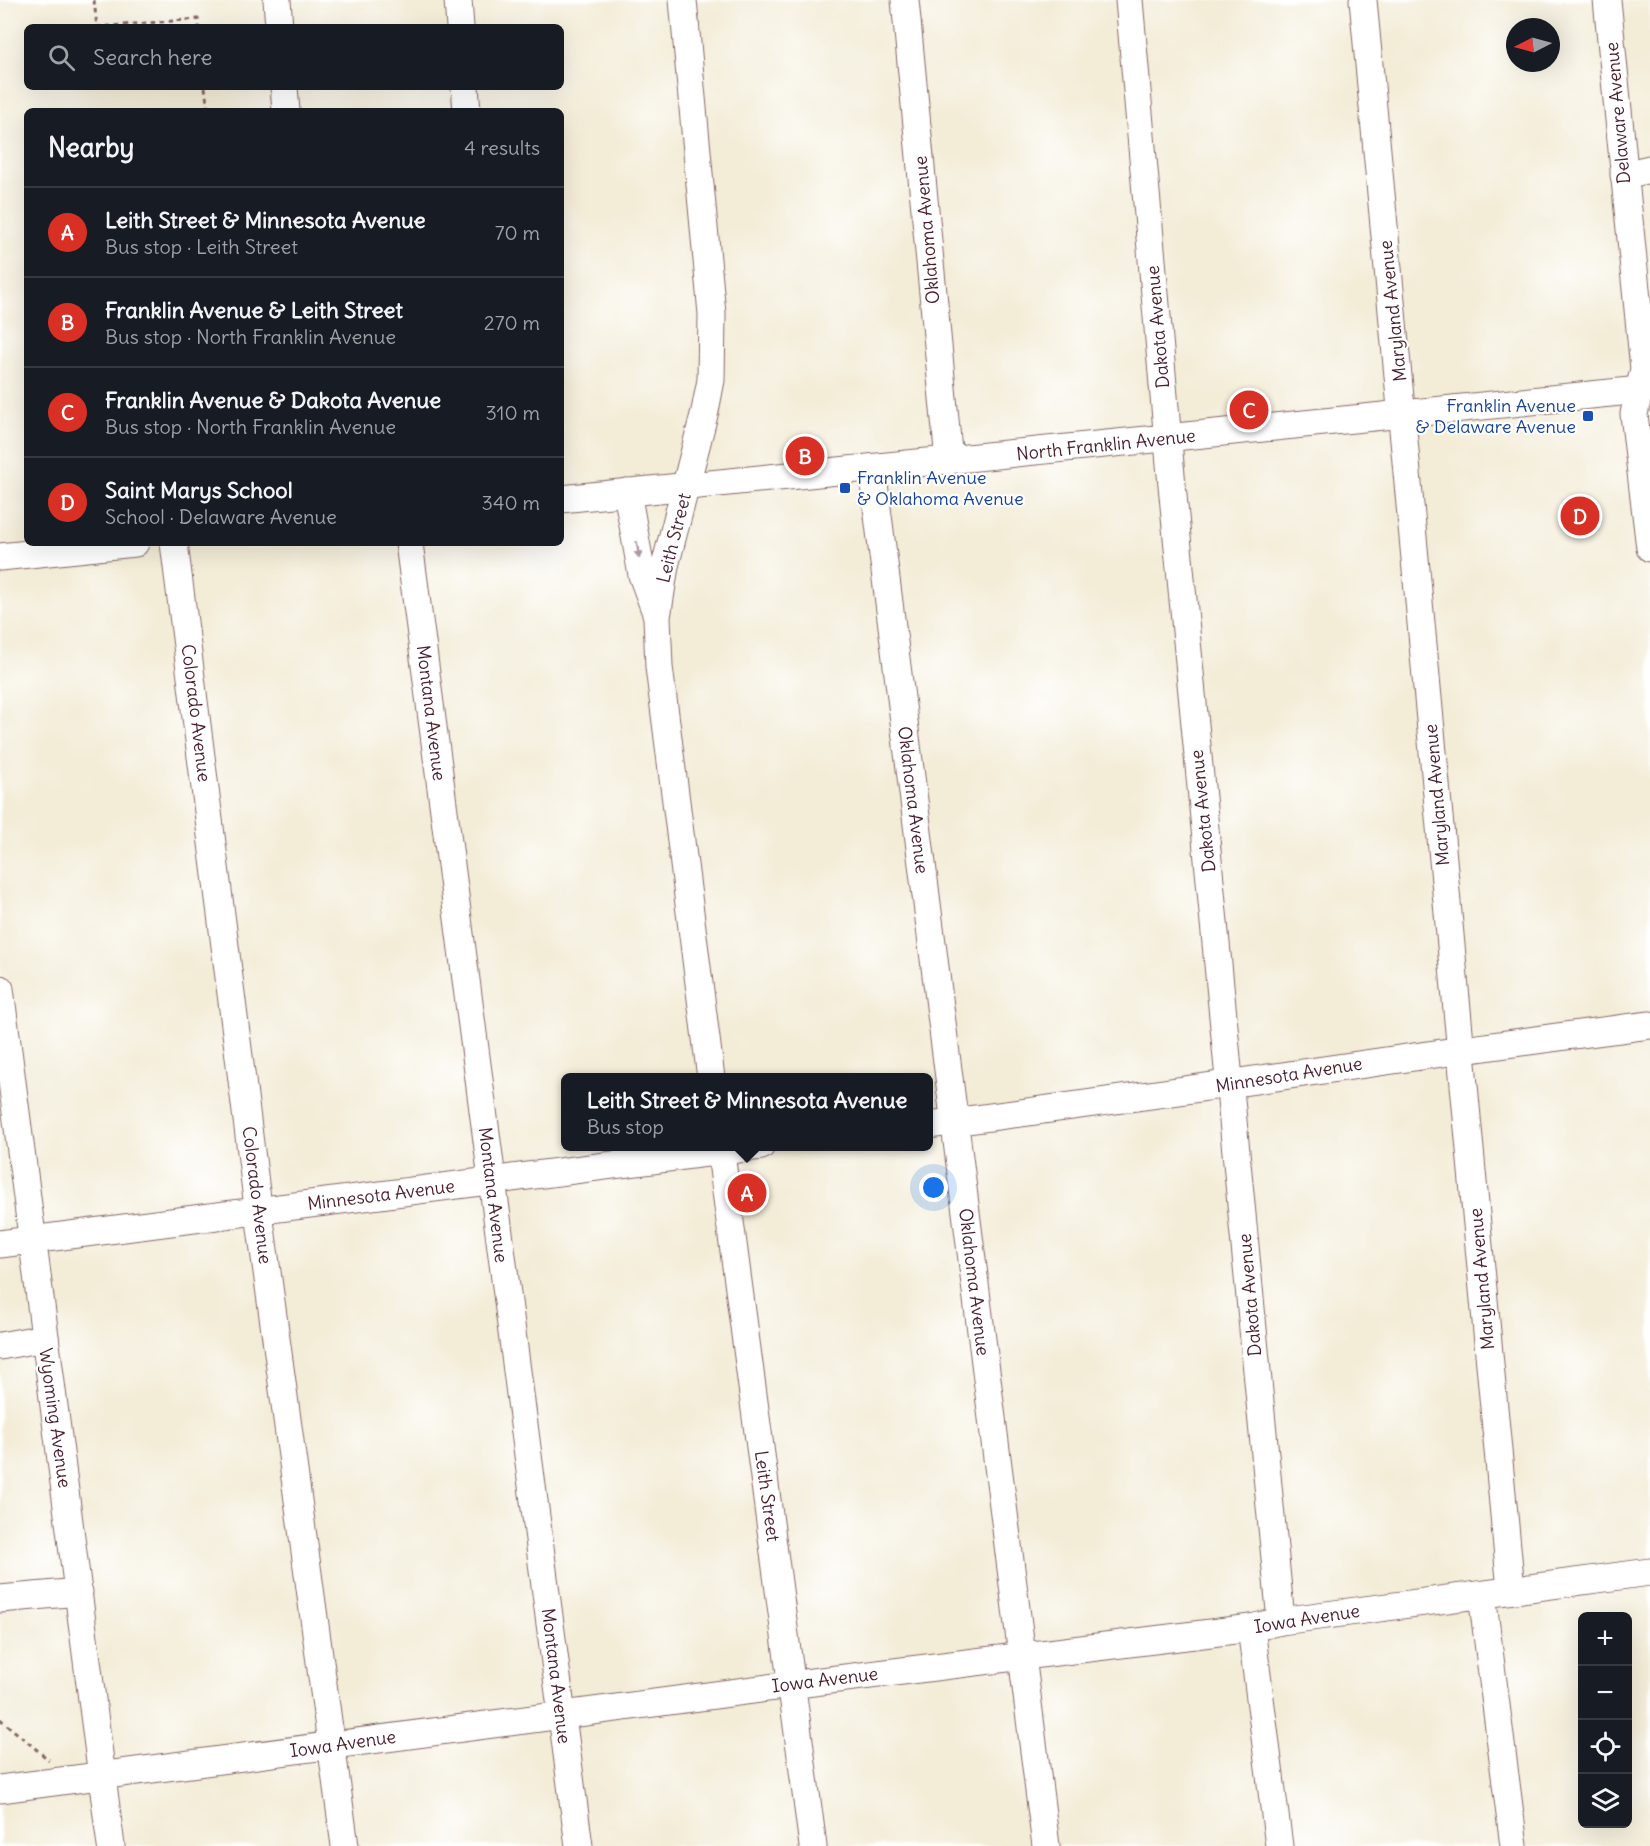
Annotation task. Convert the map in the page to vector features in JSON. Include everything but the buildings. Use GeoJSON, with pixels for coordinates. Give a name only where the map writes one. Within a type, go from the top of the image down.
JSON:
{"type":"FeatureCollection","features":[{"type":"Feature","properties":{"kind":"street"},"geometry":{"type":"LineString","coordinates":[[277,0],[279,24]]}},
{"type":"Feature","properties":{"kind":"street"},"geometry":{"type":"LineString","coordinates":[[458,0],[460,24]]}},
{"type":"Feature","properties":{"kind":"street","name":"Leith Street"},"geometry":{"type":"LineString","coordinates":[[683,0],[712,314],[713,348],[705,411],[664,566],[657,617],[659,667],[710,1073]]}},
{"type":"Feature","properties":{"kind":"street","name":"Oklahoma Avenue"},"geometry":{"type":"LineString","coordinates":[[905,0],[949,460]]}},
{"type":"Feature","properties":{"kind":"street","name":"Dakota Avenue"},"geometry":{"type":"LineString","coordinates":[[1130,0],[1167,439],[1281,1621]]}},
{"type":"Feature","properties":{"kind":"street","name":"Maryland Avenue"},"geometry":{"type":"LineString","coordinates":[[1363,0],[1511,1590]]}},
{"type":"Feature","properties":{"kind":"street","name":"Delaware Avenue"},"geometry":{"type":"LineString","coordinates":[[1607,0],[1644,369],[1644,389],[1634,414],[1650,548]]}},
{"type":"Feature","properties":{"kind":"street"},"geometry":{"type":"LineString","coordinates":[[284,90],[286,108]]}},
{"type":"Feature","properties":{"kind":"street"},"geometry":{"type":"LineString","coordinates":[[465,90],[467,108]]}},
{"type":"Feature","properties":{"kind":"street"},"geometry":{"type":"LineString","coordinates":[[1624,176],[1650,169]]}},
{"type":"Feature","properties":{"kind":"street","name":"North Franklin Avenue"},"geometry":{"type":"LineString","coordinates":[[564,499],[1644,389]]}},
{"type":"Feature","properties":{"kind":"street","name":"Oklahoma Avenue"},"geometry":{"type":"LineString","coordinates":[[872,468],[941,1124],[1046,1846]]}},
{"type":"Feature","properties":{"kind":"street"},"geometry":{"type":"LineString","coordinates":[[627,492],[642,574],[657,617]]}},
{"type":"Feature","properties":{"kind":"street"},"geometry":{"type":"LineString","coordinates":[[0,557],[106,546]]}},
{"type":"Feature","properties":{"kind":"street","name":"Colorado Avenue"},"geometry":{"type":"LineString","coordinates":[[174,546],[259,1210],[345,1846]]}},
{"type":"Feature","properties":{"kind":"street","name":"Montana Avenue"},"geometry":{"type":"LineString","coordinates":[[409,546],[579,1846]]}},
{"type":"Feature","properties":{"kind":"street","name":"Wyoming Avenue"},"geometry":{"type":"LineString","coordinates":[[0,989],[111,1846]]}},
{"type":"Feature","properties":{"kind":"street","name":"Minnesota Avenue"},"geometry":{"type":"LineString","coordinates":[[941,1124],[1230,1084],[1461,1048],[1650,1024]]}},
{"type":"Feature","properties":{"kind":"street","name":"Minnesota Avenue"},"geometry":{"type":"LineString","coordinates":[[0,1244],[492,1181],[706,1151]]}},
{"type":"Feature","properties":{"kind":"street","name":"Leith Street"},"geometry":{"type":"LineString","coordinates":[[720,1151],[813,1846]]}},
{"type":"Feature","properties":{"kind":"street"},"geometry":{"type":"LineString","coordinates":[[0,1346],[45,1338]]}},
{"type":"Feature","properties":{"kind":"street","name":"Iowa Avenue"},"geometry":{"type":"LineString","coordinates":[[0,1789],[792,1684],[1251,1628],[1281,1621],[1650,1572]]}},
{"type":"Feature","properties":{"kind":"street"},"geometry":{"type":"LineString","coordinates":[[0,1599],[79,1592]]}},
{"type":"Feature","properties":{"kind":"street"},"geometry":{"type":"LineString","coordinates":[[1482,1594],[1514,1846]]}},
{"type":"Feature","properties":{"kind":"street"},"geometry":{"type":"LineString","coordinates":[[1251,1628],[1279,1846]]}},
{"type":"Feature","properties":{"kind":"path"},"geometry":{"type":"LineString","coordinates":[[94,0],[97,24]]}},
{"type":"Feature","properties":{"kind":"path"},"geometry":{"type":"LineString","coordinates":[[135,24],[198,19],[199,24]]}},
{"type":"Feature","properties":{"kind":"path"},"geometry":{"type":"LineString","coordinates":[[205,90],[208,108]]}},
{"type":"Feature","properties":{"kind":"path"},"geometry":{"type":"LineString","coordinates":[[0,1719],[50,1761]]}},
{"type":"Feature","properties":{"kind":"place","name":"Franklin Avenue & Dakota Avenue"},"geometry":{"type":"Point","coordinates":[1249,410]}},
{"type":"Feature","properties":{"kind":"place","name":"Franklin Avenue & Delaware Avenue"},"geometry":{"type":"Point","coordinates":[1588,416]}},
{"type":"Feature","properties":{"kind":"place","name":"Franklin Avenue & Leith Street"},"geometry":{"type":"Point","coordinates":[805,456]}},
{"type":"Feature","properties":{"kind":"place","name":"Franklin Avenue & Oklahoma Avenue"},"geometry":{"type":"Point","coordinates":[845,488]}},
{"type":"Feature","properties":{"kind":"place","name":"Saint Marys School"},"geometry":{"type":"Point","coordinates":[1580,516]}},
{"type":"Feature","properties":{"kind":"place","name":"Leith Street & Minnesota Avenue"},"geometry":{"type":"Point","coordinates":[747,1193]}}]}
